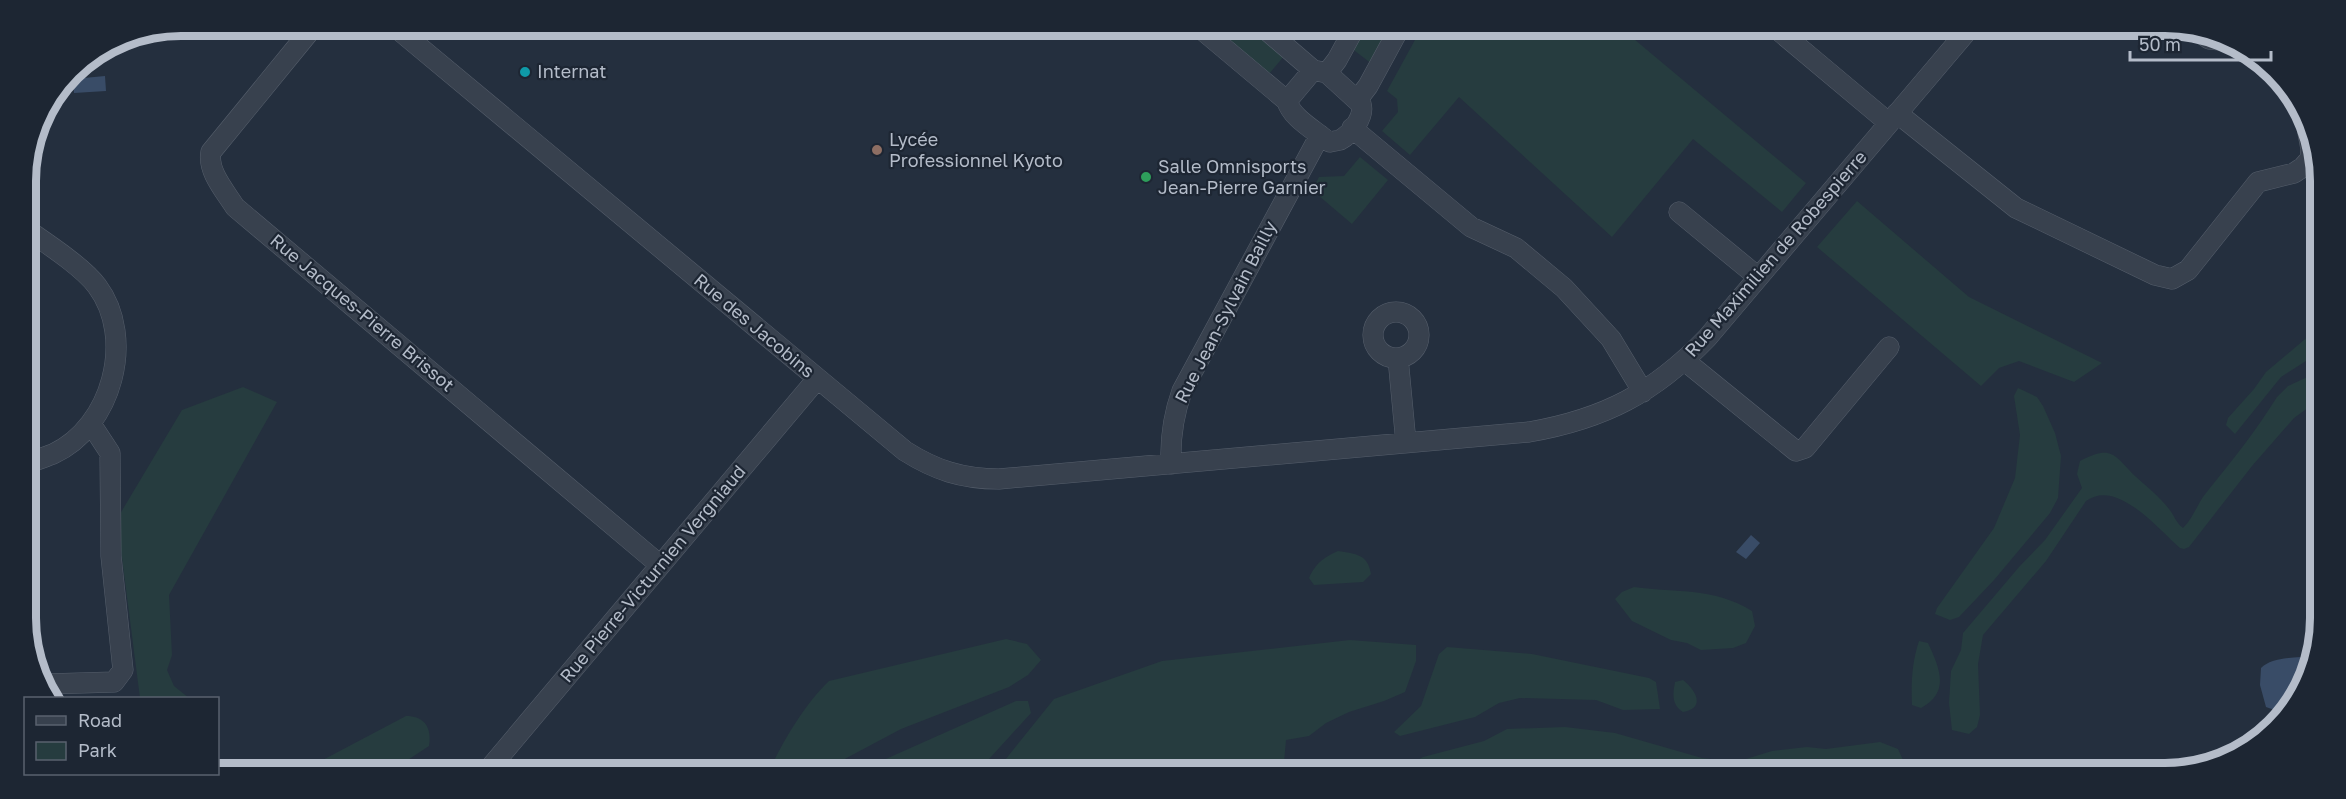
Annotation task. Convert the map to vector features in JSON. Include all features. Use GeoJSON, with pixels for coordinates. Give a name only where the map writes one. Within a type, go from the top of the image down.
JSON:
{"type":"FeatureCollection","features":[{"type":"Feature","properties":{"kind":"street","name":"Rue Jacques-Pierre Brissot"},"geometry":{"type":"LineString","coordinates":[[306,36],[211,152],[210,165],[235,207],[660,565]]}},
{"type":"Feature","properties":{"kind":"street","name":"Rue des Jacobins"},"geometry":{"type":"LineString","coordinates":[[406,36],[904,451],[926,465],[962,477],[999,479],[1171,464]]}},
{"type":"Feature","properties":{"kind":"street"},"geometry":{"type":"LineString","coordinates":[[1210,36],[1287,101],[1290,109],[1320,135],[1330,142],[1344,138],[1362,115],[1363,109],[1358,99],[1274,36]]}},
{"type":"Feature","properties":{"kind":"street"},"geometry":{"type":"LineString","coordinates":[[1287,101],[1320,71],[1337,60],[1350,36]]}},
{"type":"Feature","properties":{"kind":"street"},"geometry":{"type":"LineString","coordinates":[[1358,99],[1368,86],[1395,36]]}},
{"type":"Feature","properties":{"kind":"street"},"geometry":{"type":"LineString","coordinates":[[1786,36],[2016,208],[2155,275],[2172,279],[2180,276],[2188,270],[2258,182],[2294,173],[2304,167],[2309,161]]}},
{"type":"Feature","properties":{"kind":"street","name":"Rue Maximilien de Robespierre"},"geometry":{"type":"LineString","coordinates":[[1171,464],[1554,428],[1597,415],[1643,392],[1685,361],[1963,36]]}},
{"type":"Feature","properties":{"kind":"street"},"geometry":{"type":"LineString","coordinates":[[1352,128],[1471,227],[1516,248],[1564,288],[1611,339],[1643,392]]}},
{"type":"Feature","properties":{"kind":"street","name":"Rue Jean-Sylvain Bailly"},"geometry":{"type":"LineString","coordinates":[[1171,464],[1171,430],[1182,391],[1320,135]]}},
{"type":"Feature","properties":{"kind":"street"},"geometry":{"type":"LineString","coordinates":[[1679,212],[1758,278]]}},
{"type":"Feature","properties":{"kind":"street"},"geometry":{"type":"LineString","coordinates":[[36,236],[60,253],[97,285],[113,315],[117,351],[108,393],[91,424],[65,448],[36,462]]}},
{"type":"Feature","properties":{"kind":"street"},"geometry":{"type":"LineString","coordinates":[[1685,361],[1796,451],[1805,448],[1889,347]]}},
{"type":"Feature","properties":{"kind":"street"},"geometry":{"type":"LineString","coordinates":[[1398,357],[1406,443]]}},
{"type":"Feature","properties":{"kind":"street","name":"Rue Pierre-Victurnien Vergniaud"},"geometry":{"type":"LineString","coordinates":[[494,763],[817,379]]}},
{"type":"Feature","properties":{"kind":"street"},"geometry":{"type":"LineString","coordinates":[[52,684],[114,682],[123,670],[111,556],[110,453],[91,424]]}},
{"type":"Feature","properties":{"kind":"green space"},"geometry":{"type":"Polygon","coordinates":[[[1222,36],[1262,36],[1285,55],[1268,75],[1222,36]]]}},
{"type":"Feature","properties":{"kind":"green space"},"geometry":{"type":"Polygon","coordinates":[[[1357,36],[1388,36],[1372,64],[1351,48],[1357,36]]]}},
{"type":"Feature","properties":{"kind":"green space"},"geometry":{"type":"Polygon","coordinates":[[[1417,36],[1630,36],[1806,183],[1782,212],[1693,139],[1612,237],[1459,97],[1410,155],[1382,131],[1398,112],[1397,99],[1387,91],[1417,36]]]}},
{"type":"Feature","properties":{"kind":"green space"},"geometry":{"type":"Polygon","coordinates":[[[1360,157],[1388,180],[1352,224],[1312,190],[1319,177],[1344,176],[1360,157]]]}},
{"type":"Feature","properties":{"kind":"green space"},"geometry":{"type":"Polygon","coordinates":[[[1857,201],[1969,297],[2102,363],[2074,382],[2019,361],[1999,368],[1981,386],[1817,247],[1857,201]]]}},
{"type":"Feature","properties":{"kind":"green space"},"geometry":{"type":"Polygon","coordinates":[[[2310,335],[2310,358],[2281,377],[2235,434],[2226,425],[2228,418],[2266,372],[2310,335]]]}},
{"type":"Feature","properties":{"kind":"green space"},"geometry":{"type":"Polygon","coordinates":[[[2310,376],[2310,406],[2294,418],[2252,466],[2189,547],[2180,548],[2149,519],[2124,501],[2111,496],[2098,496],[2086,501],[2046,561],[1983,635],[1978,664],[1980,715],[1977,727],[1969,734],[1952,730],[1949,703],[1951,671],[1961,650],[1963,633],[2045,540],[2082,488],[2077,474],[2080,461],[2099,453],[2112,454],[2161,500],[2183,528],[2203,497],[2252,434],[2277,397],[2288,386],[2310,376]]]}},
{"type":"Feature","properties":{"kind":"green space"},"geometry":{"type":"Polygon","coordinates":[[[243,387],[277,402],[169,595],[172,655],[167,670],[174,686],[188,697],[140,697],[117,519],[182,410],[243,387]]]}},
{"type":"Feature","properties":{"kind":"green space"},"geometry":{"type":"Polygon","coordinates":[[[2018,388],[2037,397],[2055,433],[2061,456],[2058,498],[2050,513],[1994,580],[1959,617],[1950,620],[1935,614],[1937,608],[1994,528],[2015,478],[2020,435],[2014,396],[2018,388]]]}},
{"type":"Feature","properties":{"kind":"green space"},"geometry":{"type":"Polygon","coordinates":[[[1338,551],[1360,556],[1367,562],[1371,574],[1363,582],[1314,585],[1309,578],[1314,568],[1338,551]]]}},
{"type":"Feature","properties":{"kind":"green space"},"geometry":{"type":"Polygon","coordinates":[[[1634,587],[1695,592],[1723,598],[1752,611],[1755,626],[1746,643],[1733,648],[1701,650],[1687,643],[1671,640],[1632,621],[1615,599],[1622,592],[1634,587]]]}},
{"type":"Feature","properties":{"kind":"green space"},"geometry":{"type":"Polygon","coordinates":[[[1006,639],[1027,644],[1041,660],[1028,675],[1009,687],[901,729],[837,763],[773,763],[796,722],[829,681],[1006,639]]]}},
{"type":"Feature","properties":{"kind":"green space"},"geometry":{"type":"Polygon","coordinates":[[[1350,640],[1416,645],[1416,661],[1405,692],[1349,712],[1326,723],[1309,736],[1286,740],[1283,763],[1003,763],[1054,699],[1162,661],[1350,640]]]}},
{"type":"Feature","properties":{"kind":"green space"},"geometry":{"type":"Polygon","coordinates":[[[1919,641],[1928,643],[1940,678],[1936,694],[1921,708],[1912,705],[1913,665],[1919,641]]]}},
{"type":"Feature","properties":{"kind":"green space"},"geometry":{"type":"Polygon","coordinates":[[[1447,647],[1532,654],[1649,678],[1656,682],[1660,709],[1623,710],[1596,700],[1520,698],[1499,703],[1475,717],[1400,736],[1394,732],[1421,706],[1439,654],[1447,647]]]}},
{"type":"Feature","properties":{"kind":"green space"},"geometry":{"type":"Polygon","coordinates":[[[1683,680],[1695,693],[1697,703],[1695,707],[1683,712],[1676,706],[1673,694],[1675,682],[1683,680]]]}},
{"type":"Feature","properties":{"kind":"green space"},"geometry":{"type":"Polygon","coordinates":[[[1016,701],[1028,701],[1031,713],[985,763],[877,763],[1016,701]]]}},
{"type":"Feature","properties":{"kind":"green space"},"geometry":{"type":"Polygon","coordinates":[[[406,716],[418,718],[426,724],[428,729],[429,746],[403,763],[317,763],[406,716]]]}},
{"type":"Feature","properties":{"kind":"green space"},"geometry":{"type":"Polygon","coordinates":[[[1565,727],[1615,733],[1702,758],[1736,762],[1772,751],[1807,747],[1826,749],[1880,742],[1898,749],[1904,763],[1411,763],[1423,757],[1484,741],[1507,729],[1565,727]]]}},
{"type":"Feature","properties":{"kind":"water"},"geometry":{"type":"Polygon","coordinates":[[[105,76],[106,91],[74,93],[73,85],[80,78],[105,76]]]}},
{"type":"Feature","properties":{"kind":"water"},"geometry":{"type":"Polygon","coordinates":[[[1751,535],[1760,543],[1746,559],[1736,552],[1751,535]]]}},
{"type":"Feature","properties":{"kind":"water"},"geometry":{"type":"Polygon","coordinates":[[[2304,657],[2291,690],[2277,709],[2266,707],[2260,685],[2261,668],[2272,661],[2304,657]]]}},
{"type":"Feature","properties":{"kind":"place","name":"Internat"},"geometry":{"type":"Point","coordinates":[525,72]}},
{"type":"Feature","properties":{"kind":"place","name":"Lycée Professionnel Kyoto"},"geometry":{"type":"Point","coordinates":[877,150]}},
{"type":"Feature","properties":{"kind":"place","name":"Salle Omnisports Jean-Pierre Garnier"},"geometry":{"type":"Point","coordinates":[1146,177]}}]}
